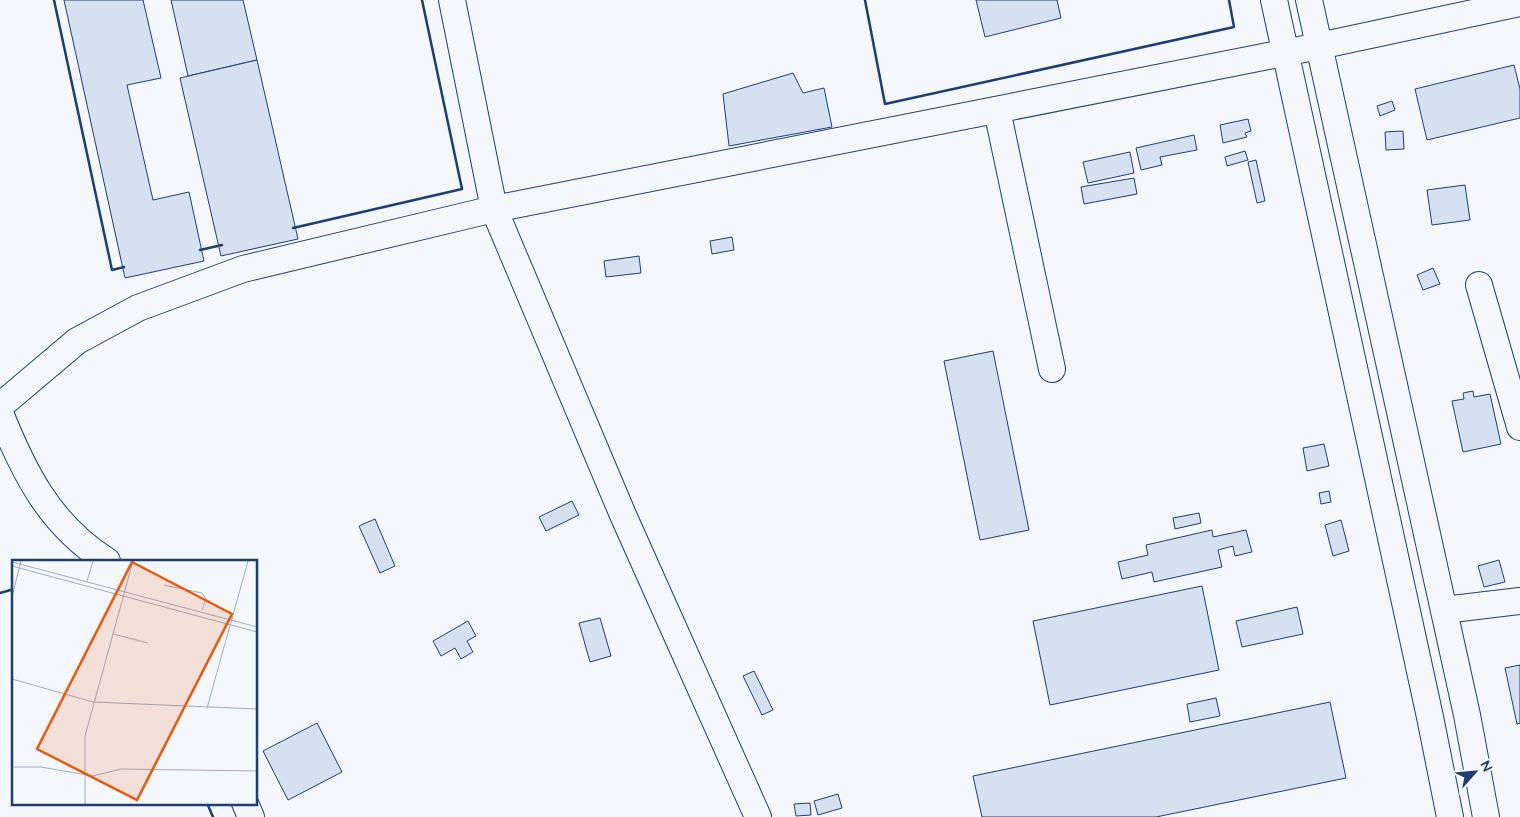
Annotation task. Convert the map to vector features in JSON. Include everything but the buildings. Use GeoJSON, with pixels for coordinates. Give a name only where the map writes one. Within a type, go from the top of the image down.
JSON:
{"type":"FeatureCollection","features":[{"type":"Feature","properties":{"kind":"street"},"geometry":{"type":"LineString","coordinates":[[452,0],[494,209],[623,515],[758,817]]}},
{"type":"Feature","properties":{"kind":"street"},"geometry":{"type":"LineString","coordinates":[[1274,0],[1450,817]]}},
{"type":"Feature","properties":{"kind":"street"},"geometry":{"type":"LineString","coordinates":[[1309,0],[1467,715],[1486,817]]}},
{"type":"Feature","properties":{"kind":"street"},"geometry":{"type":"LineString","coordinates":[[0,406],[77,341],[138,308],[243,269],[494,209],[1286,53],[1520,3]]}},
{"type":"Feature","properties":{"kind":"street"},"geometry":{"type":"LineString","coordinates":[[997,110],[1052,369]]}},
{"type":"Feature","properties":{"kind":"street"},"geometry":{"type":"LineString","coordinates":[[1479,285],[1520,427]]}},
{"type":"Feature","properties":{"kind":"street"},"geometry":{"type":"LineString","coordinates":[[0,413],[34,487],[53,514],[85,547],[105,560]]}},
{"type":"Feature","properties":{"kind":"street"},"geometry":{"type":"LineString","coordinates":[[1444,610],[1520,601]]}},
{"type":"Feature","properties":{"kind":"street"},"geometry":{"type":"LineString","coordinates":[[245,804],[251,817]]}},
{"type":"Feature","properties":{"kind":"wall"},"geometry":{"type":"LineString","coordinates":[[54,0],[112,270],[124,267]]}},
{"type":"Feature","properties":{"kind":"wall"},"geometry":{"type":"LineString","coordinates":[[293,228],[462,189],[422,0]]}},
{"type":"Feature","properties":{"kind":"wall"},"geometry":{"type":"LineString","coordinates":[[865,0],[885,104],[1234,27],[1229,0]]}},
{"type":"Feature","properties":{"kind":"wall"},"geometry":{"type":"LineString","coordinates":[[200,250],[222,245]]}},
{"type":"Feature","properties":{"kind":"wall"},"geometry":{"type":"LineString","coordinates":[[0,593],[12,590]]}},
{"type":"Feature","properties":{"kind":"wall"},"geometry":{"type":"LineString","coordinates":[[207,804],[213,817]]}}]}
